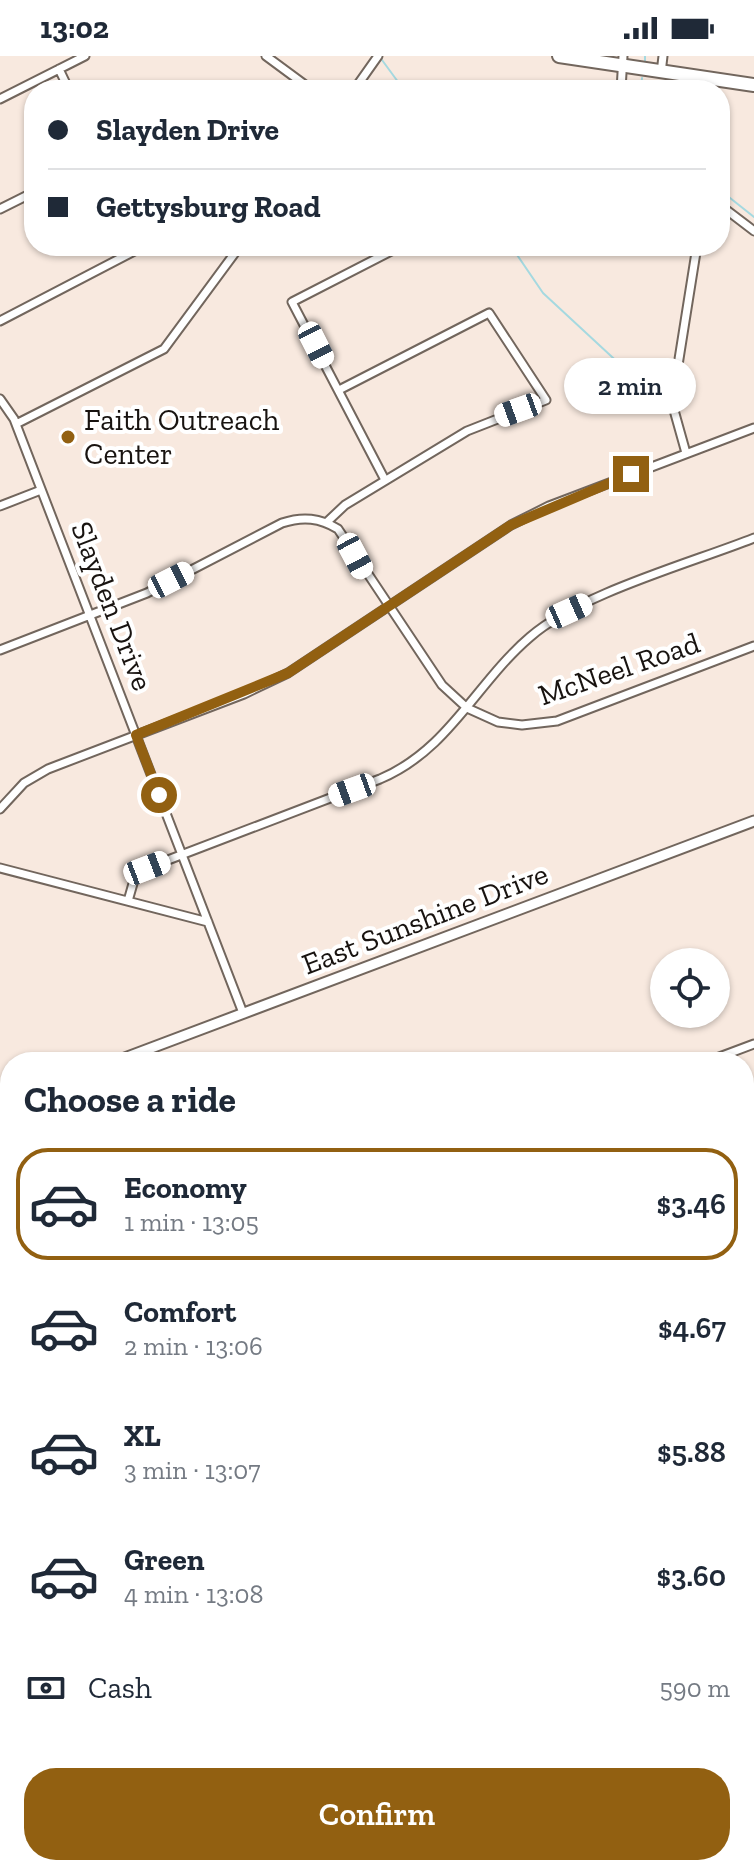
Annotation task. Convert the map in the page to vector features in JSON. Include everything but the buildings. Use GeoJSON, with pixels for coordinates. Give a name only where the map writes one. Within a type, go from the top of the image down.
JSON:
{"type":"FeatureCollection","features":[{"type":"Feature","properties":{"kind":"main road"},"geometry":{"type":"LineString","coordinates":[[562,56],[623,62],[661,73],[715,80]]}},
{"type":"Feature","properties":{"kind":"main road"},"geometry":{"type":"LineString","coordinates":[[730,82],[754,85]]}},
{"type":"Feature","properties":{"kind":"street"},"geometry":{"type":"LineString","coordinates":[[37,80],[85,56]]}},
{"type":"Feature","properties":{"kind":"street"},"geometry":{"type":"LineString","coordinates":[[266,56],[298,80]]}},
{"type":"Feature","properties":{"kind":"street"},"geometry":{"type":"LineString","coordinates":[[361,80],[378,56]]}},
{"type":"Feature","properties":{"kind":"street"},"geometry":{"type":"LineString","coordinates":[[661,73],[663,56]]}},
{"type":"Feature","properties":{"kind":"street"},"geometry":{"type":"LineString","coordinates":[[59,69],[64,80]]}},
{"type":"Feature","properties":{"kind":"street"},"geometry":{"type":"LineString","coordinates":[[0,99],[24,87]]}},
{"type":"Feature","properties":{"kind":"street"},"geometry":{"type":"LineString","coordinates":[[0,209],[24,197]]}},
{"type":"Feature","properties":{"kind":"street"},"geometry":{"type":"LineString","coordinates":[[730,213],[754,231]]}},
{"type":"Feature","properties":{"kind":"street"},"geometry":{"type":"LineString","coordinates":[[0,321],[125,256]]}},
{"type":"Feature","properties":{"kind":"street"},"geometry":{"type":"LineString","coordinates":[[16,424],[164,349],[233,256]]}},
{"type":"Feature","properties":{"kind":"street"},"geometry":{"type":"LineString","coordinates":[[382,256],[292,302],[385,480]]}},
{"type":"Feature","properties":{"kind":"street"},"geometry":{"type":"LineString","coordinates":[[686,453],[672,403],[695,256]]}},
{"type":"Feature","properties":{"kind":"street"},"geometry":{"type":"LineString","coordinates":[[0,650],[147,593],[282,523],[300,518],[327,522],[335,512],[467,431],[546,400],[489,313],[339,390]]}},
{"type":"Feature","properties":{"kind":"street","name":"Slayden Drive"},"geometry":{"type":"LineString","coordinates":[[0,399],[16,424],[243,1013]]}},
{"type":"Feature","properties":{"kind":"street"},"geometry":{"type":"LineString","coordinates":[[0,809],[12,794],[36,775],[278,679],[511,525],[549,506],[754,428]]}},
{"type":"Feature","properties":{"kind":"street"},"geometry":{"type":"LineString","coordinates":[[0,506],[41,490]]}},
{"type":"Feature","properties":{"kind":"street","name":"McNeel Road"},"geometry":{"type":"LineString","coordinates":[[327,522],[345,537],[433,675],[467,708],[498,722],[548,723],[754,646]]}},
{"type":"Feature","properties":{"kind":"street"},"geometry":{"type":"LineString","coordinates":[[128,901],[134,880],[142,871],[393,774],[432,748],[503,663],[531,636],[569,611],[754,538]]}},
{"type":"Feature","properties":{"kind":"street","name":"East Sunshine Drive"},"geometry":{"type":"LineString","coordinates":[[140,1052],[754,821]]}},
{"type":"Feature","properties":{"kind":"street"},"geometry":{"type":"LineString","coordinates":[[0,868],[208,922]]}},
{"type":"Feature","properties":{"kind":"street"},"geometry":{"type":"LineString","coordinates":[[733,1052],[754,1044]]}},
{"type":"Feature","properties":{"kind":"waterway"},"geometry":{"type":"LineString","coordinates":[[645,56],[645,62]]}},
{"type":"Feature","properties":{"kind":"waterway"},"geometry":{"type":"LineString","coordinates":[[382,60],[397,80]]}},
{"type":"Feature","properties":{"kind":"waterway"},"geometry":{"type":"LineString","coordinates":[[730,198],[754,217]]}},
{"type":"Feature","properties":{"kind":"waterway"},"geometry":{"type":"LineString","coordinates":[[518,256],[543,293],[638,381]]}},
{"type":"Feature","properties":{"kind":"place","name":"Faith Outreach Center"},"geometry":{"type":"Point","coordinates":[68,437]}},
{"type":"Feature","properties":{"kind":"route"},"geometry":{"type":"LineString","coordinates":[[159,795],[136,735],[244,694],[288,673],[315,658],[511,525],[549,506],[631,474]]}}]}
